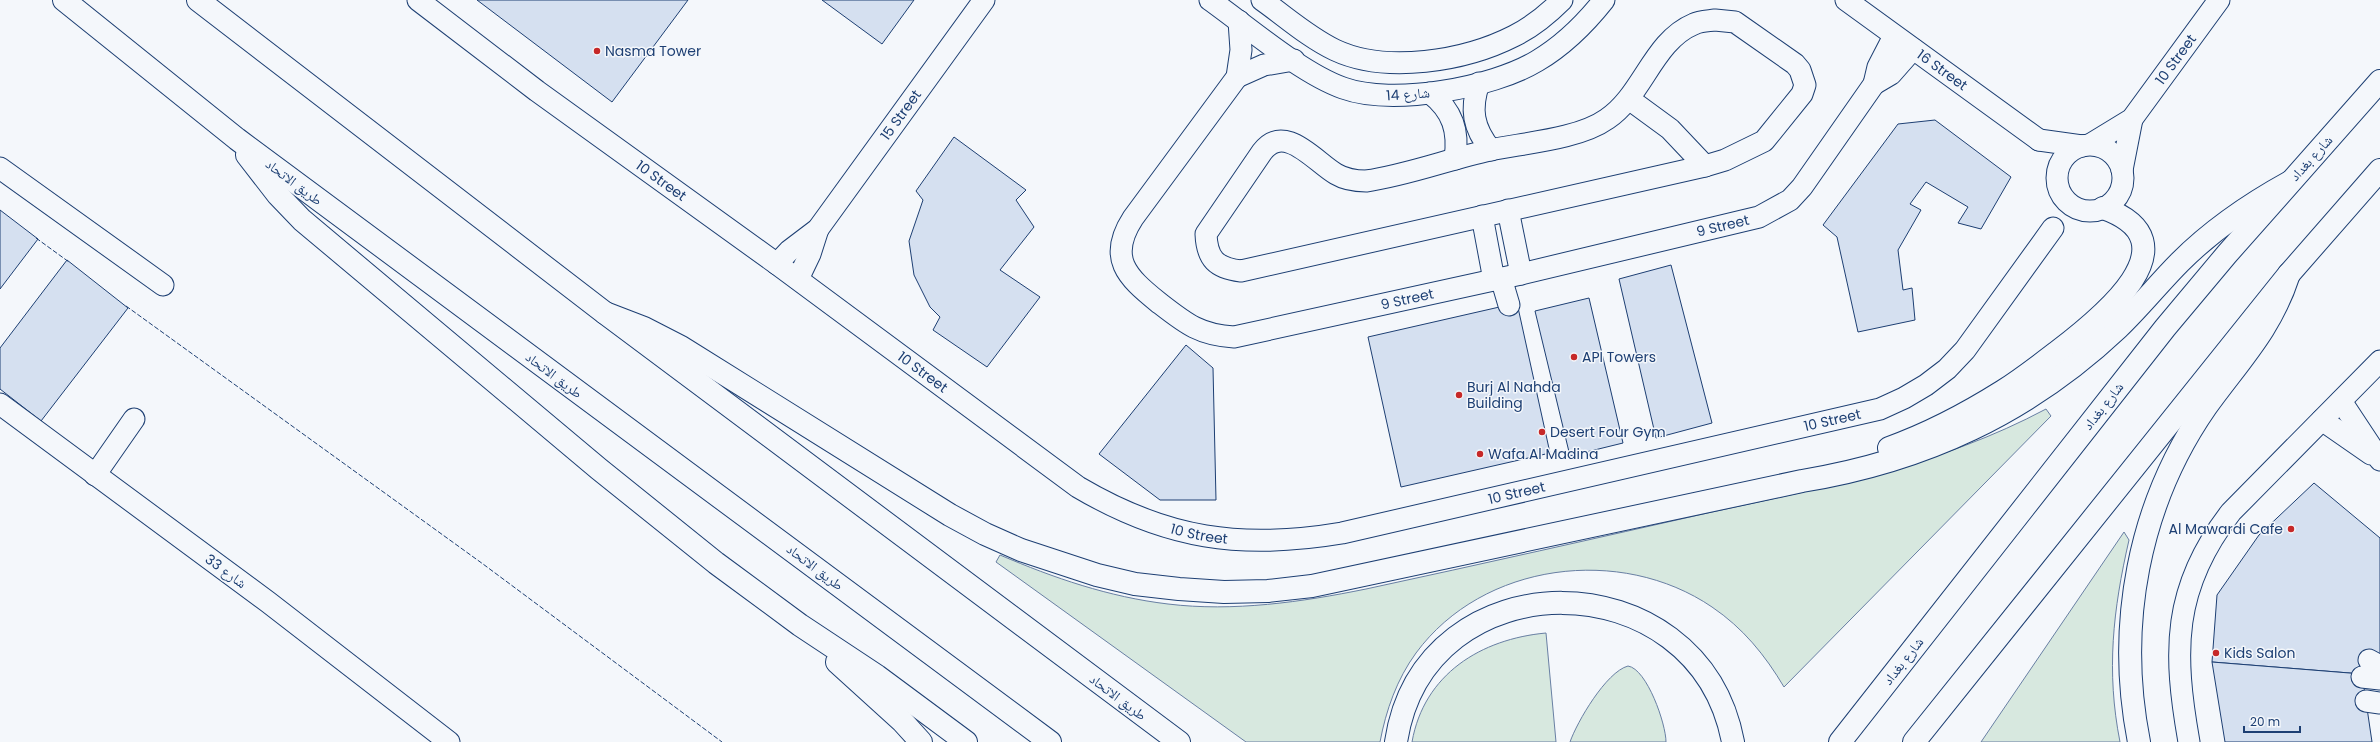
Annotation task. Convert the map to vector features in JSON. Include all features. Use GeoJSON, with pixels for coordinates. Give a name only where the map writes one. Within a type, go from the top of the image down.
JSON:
{"type":"FeatureCollection","features":[{"type":"Feature","properties":{"kind":"main road","name":"طريق الاتحاد"},"geometry":{"type":"LineString","coordinates":[[64,0],[237,139],[1050,742]]}},
{"type":"Feature","properties":{"kind":"main road","name":"طريق الاتحاد"},"geometry":{"type":"LineString","coordinates":[[198,0],[605,313],[1178,742]]}},
{"type":"Feature","properties":{"kind":"main road","name":"شارع بغداد"},"geometry":{"type":"LineString","coordinates":[[1840,742],[2160,333],[2290,182],[2380,81]]}},
{"type":"Feature","properties":{"kind":"main road"},"geometry":{"type":"LineString","coordinates":[[237,139],[273,190],[302,220],[599,469],[716,563],[800,625],[877,676],[966,742]]}},
{"type":"Feature","properties":{"kind":"main road"},"geometry":{"type":"LineString","coordinates":[[1914,742],[2289,274],[2380,170]]}},
{"type":"Feature","properties":{"kind":"main road"},"geometry":{"type":"LineString","coordinates":[[605,313],[644,328],[717,368],[916,494],[985,534],[1058,564],[1135,584],[1179,590],[1224,592],[1268,591],[1312,586],[1802,481],[1874,467],[1944,443],[2009,410],[2061,376],[2094,350],[2119,327],[2181,262],[2221,226],[2249,206],[2290,182]]}},
{"type":"Feature","properties":{"kind":"main road"},"geometry":{"type":"LineString","coordinates":[[1802,481],[1923,434],[2004,391],[2076,338],[2104,313],[2133,282],[2142,265],[2143,244],[2136,227],[2122,215],[2095,209]]}},
{"type":"Feature","properties":{"kind":"main road"},"geometry":{"type":"LineString","coordinates":[[2139,742],[2131,690],[2131,611],[2136,571],[2146,532],[2159,494],[2188,436],[2206,408],[2259,338],[2282,296],[2289,274]]}},
{"type":"Feature","properties":{"kind":"main road"},"geometry":{"type":"LineString","coordinates":[[1396,742],[1403,714],[1426,668],[1458,637],[1489,618],[1517,608],[1539,603],[1565,602],[1592,604],[1618,610],[1642,620],[1681,647],[1707,677],[1717,694],[1726,717],[1732,742]]}},
{"type":"Feature","properties":{"kind":"main road"},"geometry":{"type":"LineString","coordinates":[[800,625],[921,742]]}},
{"type":"Feature","properties":{"kind":"street","name":"10 Street"},"geometry":{"type":"LineString","coordinates":[[418,0],[537,91],[798,279],[1056,471],[1102,501],[1152,523],[1198,536],[1232,541],[1287,541],[1342,533],[1880,409],[1904,398],[1926,385],[1965,350],[2052,228]]}},
{"type":"Feature","properties":{"kind":"street","name":"15 Street"},"geometry":{"type":"LineString","coordinates":[[818,229],[984,0]]}},
{"type":"Feature","properties":{"kind":"street","name":"شارع 14"},"geometry":{"type":"LineString","coordinates":[[1210,0],[1294,60],[1322,78],[1344,88],[1374,96],[1398,96],[1430,93],[1479,83],[1536,62],[1558,48],[1587,21],[1604,0]]}},
{"type":"Feature","properties":{"kind":"street"},"geometry":{"type":"LineString","coordinates":[[1262,0],[1335,50],[1353,57],[1390,63],[1408,63],[1447,57],[1492,46],[1514,36],[1534,24],[1562,0]]}},
{"type":"Feature","properties":{"kind":"street","name":"16 Street"},"geometry":{"type":"LineString","coordinates":[[1846,0],[2039,140]]}},
{"type":"Feature","properties":{"kind":"street","name":"10 Street"},"geometry":{"type":"LineString","coordinates":[[2132,119],[2219,0]]}},
{"type":"Feature","properties":{"kind":"street"},"geometry":{"type":"LineString","coordinates":[[1715,20],[1735,22],[1795,64],[1800,70],[1805,85],[1802,94],[1779,125],[1764,141],[1745,152],[1705,166],[1241,271],[1226,270],[1214,262],[1207,250],[1206,234],[1262,152],[1268,144],[1276,140],[1285,140],[1294,144],[1336,174],[1356,181],[1376,180],[1491,150],[1592,128],[1611,116],[1629,99],[1663,50],[1677,34],[1695,24],[1715,20]]}},
{"type":"Feature","properties":{"kind":"street"},"geometry":{"type":"LineString","coordinates":[[1237,77],[1241,50],[1239,21]]}},
{"type":"Feature","properties":{"kind":"street"},"geometry":{"type":"LineString","coordinates":[[1874,84],[1882,59],[1894,36]]}},
{"type":"Feature","properties":{"kind":"street"},"geometry":{"type":"LineString","coordinates":[[1874,84],[1891,74],[1913,49]]}},
{"type":"Feature","properties":{"kind":"street"},"geometry":{"type":"LineString","coordinates":[[1237,77],[1264,64],[1294,60]]}},
{"type":"Feature","properties":{"kind":"street","name":"9 Street"},"geometry":{"type":"LineString","coordinates":[[1237,77],[1133,218],[1127,228],[1122,244],[1122,256],[1126,270],[1134,283],[1186,324],[1201,332],[1217,336],[1250,335],[1506,289],[1742,222],[1775,210],[1802,187],[1874,84]]}},
{"type":"Feature","properties":{"kind":"street"},"geometry":{"type":"LineString","coordinates":[[1479,83],[1473,108],[1474,121],[1480,137],[1491,150]]}},
{"type":"Feature","properties":{"kind":"street"},"geometry":{"type":"LineString","coordinates":[[1430,93],[1441,101],[1455,124],[1457,142],[1455,159]]}},
{"type":"Feature","properties":{"kind":"street"},"geometry":{"type":"LineString","coordinates":[[1629,99],[1670,129],[1705,166]]}},
{"type":"Feature","properties":{"kind":"street"},"geometry":{"type":"LineString","coordinates":[[2039,140],[2086,145],[2108,149],[2120,162],[2122,170],[2123,179],[2117,197],[2070,221],[2052,228],[2059,185],[2058,171],[2064,158],[2086,145],[2132,119]]}},
{"type":"Feature","properties":{"kind":"street"},"geometry":{"type":"LineString","coordinates":[[2122,170],[2132,119]]}},
{"type":"Feature","properties":{"kind":"street"},"geometry":{"type":"LineString","coordinates":[[2039,140],[2059,185],[2070,204],[2095,209]]}},
{"type":"Feature","properties":{"kind":"street"},"geometry":{"type":"LineString","coordinates":[[0,168],[163,285]]}},
{"type":"Feature","properties":{"kind":"street"},"geometry":{"type":"LineString","coordinates":[[1506,289],[1508,210]]}},
{"type":"Feature","properties":{"kind":"street"},"geometry":{"type":"LineString","coordinates":[[1482,216],[1506,289]]}},
{"type":"Feature","properties":{"kind":"street"},"geometry":{"type":"LineString","coordinates":[[777,264],[789,251],[818,229]]}},
{"type":"Feature","properties":{"kind":"street"},"geometry":{"type":"LineString","coordinates":[[798,279],[810,254],[818,229]]}},
{"type":"Feature","properties":{"kind":"street"},"geometry":{"type":"LineString","coordinates":[[2189,742],[2181,701],[2178,662],[2180,625],[2187,590],[2197,565],[2216,531],[2231,512],[2380,361]]}},
{"type":"Feature","properties":{"kind":"street"},"geometry":{"type":"LineString","coordinates":[[2341,401],[2379,459]]}},
{"type":"Feature","properties":{"kind":"street","name":"شارع 33"},"geometry":{"type":"LineString","coordinates":[[0,404],[94,475],[268,602],[449,742]]}},
{"type":"Feature","properties":{"kind":"street"},"geometry":{"type":"LineString","coordinates":[[94,475],[134,419]]}},
{"type":"Feature","properties":{"kind":"street"},"geometry":{"type":"LineString","coordinates":[[2322,420],[2379,459]]}},
{"type":"Feature","properties":{"kind":"shaded area"},"geometry":{"type":"Polygon","coordinates":[[[2046,409],[2051,416],[1784,687],[1761,653],[1734,624],[1712,607],[1676,587],[1637,575],[1596,570],[1555,573],[1515,582],[1478,599],[1444,622],[1416,653],[1403,673],[1385,718],[1380,742],[1246,742],[996,562],[1000,555],[1082,586],[1124,597],[1168,604],[1217,607],[1292,602],[1366,589],[1841,483],[1924,460],[1966,445],[2046,409]]]}},
{"type":"Feature","properties":{"kind":"shaded area"},"geometry":{"type":"Polygon","coordinates":[[[2124,532],[2129,540],[2115,616],[2112,665],[2113,690],[2120,742],[1981,742],[2124,532]]]}},
{"type":"Feature","properties":{"kind":"shaded area"},"geometry":{"type":"Polygon","coordinates":[[[1546,633],[1556,742],[1412,742],[1419,718],[1429,697],[1443,679],[1459,664],[1478,652],[1499,643],[1546,633]]]}},
{"type":"Feature","properties":{"kind":"shaded area"},"geometry":{"type":"Polygon","coordinates":[[[1628,666],[1635,669],[1642,677],[1654,698],[1663,723],[1666,742],[1570,742],[1579,723],[1602,687],[1619,670],[1628,666]]]}},
{"type":"Feature","properties":{"kind":"building","name":"Nasma Tower"},"geometry":{"type":"Polygon","coordinates":[[[477,0],[688,0],[612,102],[477,0]]]}},
{"type":"Feature","properties":{"kind":"building"},"geometry":{"type":"Polygon","coordinates":[[[822,0],[914,0],[882,44],[822,0]]]}},
{"type":"Feature","properties":{"kind":"building"},"geometry":{"type":"Polygon","coordinates":[[[1935,120],[2011,177],[1981,229],[1958,223],[1968,207],[1926,182],[1910,204],[1921,210],[1898,250],[1903,290],[1912,288],[1915,320],[1858,332],[1837,237],[1823,225],[1898,124],[1935,120]]]}},
{"type":"Feature","properties":{"kind":"building"},"geometry":{"type":"Polygon","coordinates":[[[954,137],[1026,190],[1016,200],[1034,227],[1000,270],[1040,297],[987,367],[933,330],[940,317],[930,307],[914,275],[909,241],[923,200],[916,191],[954,137]]]}},
{"type":"Feature","properties":{"kind":"building"},"geometry":{"type":"Polygon","coordinates":[[[0,210],[38,239],[0,289],[0,210]]]}},
{"type":"Feature","properties":{"kind":"building"},"geometry":{"type":"Polygon","coordinates":[[[67,260],[128,308],[41,421],[0,389],[0,348],[67,260]]]}},
{"type":"Feature","properties":{"kind":"building"},"geometry":{"type":"Polygon","coordinates":[[[1671,265],[1712,423],[1656,438],[1619,279],[1671,265]]]}},
{"type":"Feature","properties":{"kind":"building","name":"API Towers"},"geometry":{"type":"Polygon","coordinates":[[[1589,298],[1623,443],[1570,456],[1535,311],[1589,298]]]}},
{"type":"Feature","properties":{"kind":"building","name":"Burj Al Nahda Building"},"geometry":{"type":"Polygon","coordinates":[[[1517,303],[1550,453],[1401,487],[1368,337],[1517,303]]]}},
{"type":"Feature","properties":{"kind":"building"},"geometry":{"type":"Polygon","coordinates":[[[1186,345],[1213,368],[1216,500],[1160,500],[1099,454],[1186,345]]]}},
{"type":"Feature","properties":{"kind":"building"},"geometry":{"type":"Polygon","coordinates":[[[2314,483],[2380,538],[2380,655],[2362,674],[2212,662],[2217,595],[2259,535],[2314,483]]]}},
{"type":"Feature","properties":{"kind":"building"},"geometry":{"type":"Polygon","coordinates":[[[2212,662],[2362,674],[2372,742],[2225,742],[2212,662]]]}},
{"type":"Feature","properties":{"kind":"fence"},"geometry":{"type":"LineString","coordinates":[[36,238],[69,262]]}},
{"type":"Feature","properties":{"kind":"fence"},"geometry":{"type":"LineString","coordinates":[[126,306],[483,564],[722,742]]}},
{"type":"Feature","properties":{"kind":"place","name":"Nasma Tower"},"geometry":{"type":"Point","coordinates":[597,51]}},
{"type":"Feature","properties":{"kind":"place","name":"API Towers"},"geometry":{"type":"Point","coordinates":[1574,357]}},
{"type":"Feature","properties":{"kind":"place","name":"Burj Al Nahda Building"},"geometry":{"type":"Point","coordinates":[1459,395]}},
{"type":"Feature","properties":{"kind":"place","name":"Desert Four Gym"},"geometry":{"type":"Point","coordinates":[1542,432]}},
{"type":"Feature","properties":{"kind":"place","name":"Wafa Al Madina"},"geometry":{"type":"Point","coordinates":[1480,454]}},
{"type":"Feature","properties":{"kind":"place","name":"Al Mawardi Cafe"},"geometry":{"type":"Point","coordinates":[2291,529]}},
{"type":"Feature","properties":{"kind":"place","name":"Kids Salon"},"geometry":{"type":"Point","coordinates":[2216,653]}}]}
